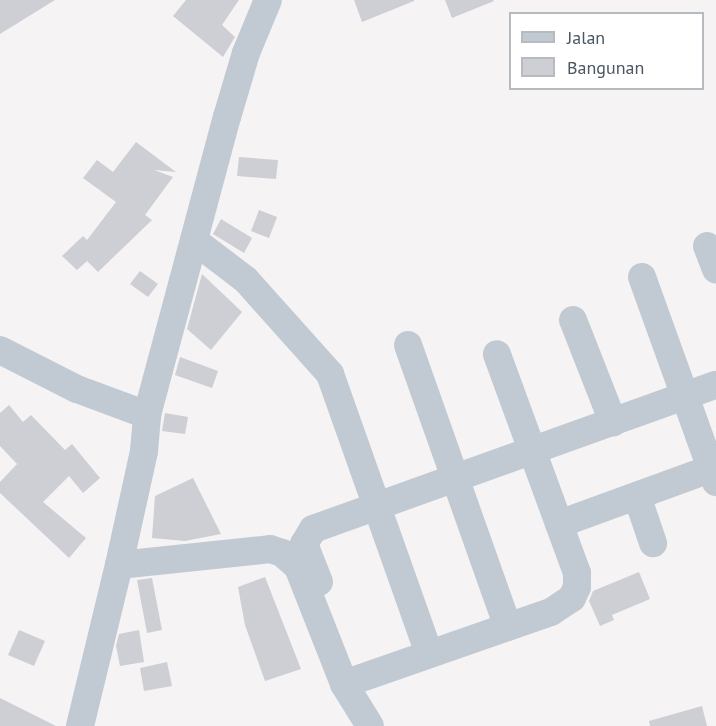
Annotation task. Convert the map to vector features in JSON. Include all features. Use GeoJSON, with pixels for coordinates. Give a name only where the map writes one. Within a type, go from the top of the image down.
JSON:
{"type":"FeatureCollection","features":[{"type":"Feature","properties":{"kind":"street"},"geometry":{"type":"LineString","coordinates":[[80,726],[144,452],[147,416],[246,53],[268,0]]}},
{"type":"Feature","properties":{"kind":"street"},"geometry":{"type":"LineString","coordinates":[[195,241],[246,280],[330,374],[429,654]]}},
{"type":"Feature","properties":{"kind":"street"},"geometry":{"type":"LineString","coordinates":[[560,524],[637,496],[714,472],[642,277]]}},
{"type":"Feature","properties":{"kind":"street"},"geometry":{"type":"LineString","coordinates":[[573,320],[613,422]]}},
{"type":"Feature","properties":{"kind":"street"},"geometry":{"type":"LineString","coordinates":[[408,345],[507,627]]}},
{"type":"Feature","properties":{"kind":"street"},"geometry":{"type":"LineString","coordinates":[[0,351],[77,389],[147,416]]}},
{"type":"Feature","properties":{"kind":"street"},"geometry":{"type":"LineString","coordinates":[[351,682],[507,627],[564,604],[578,587],[577,573],[560,524],[497,354]]}},
{"type":"Feature","properties":{"kind":"street"},"geometry":{"type":"LineString","coordinates":[[351,682],[304,544],[313,529],[716,385]]}},
{"type":"Feature","properties":{"kind":"street"},"geometry":{"type":"LineString","coordinates":[[637,496],[653,543]]}},
{"type":"Feature","properties":{"kind":"street"},"geometry":{"type":"LineString","coordinates":[[119,565],[270,549],[282,553],[298,567],[370,726]]}},
{"type":"Feature","properties":{"kind":"building"},"geometry":{"type":"Polygon","coordinates":[[[0,0],[55,0],[0,34],[0,0]]]}},
{"type":"Feature","properties":{"kind":"building"},"geometry":{"type":"Polygon","coordinates":[[[186,0],[239,0],[222,25],[235,37],[223,57],[173,16],[186,0]]]}},
{"type":"Feature","properties":{"kind":"building"},"geometry":{"type":"Polygon","coordinates":[[[354,0],[414,0],[414,1],[362,22],[354,0]]]}},
{"type":"Feature","properties":{"kind":"building"},"geometry":{"type":"Polygon","coordinates":[[[445,0],[493,0],[494,1],[452,18],[445,0]]]}},
{"type":"Feature","properties":{"kind":"building"},"geometry":{"type":"Polygon","coordinates":[[[136,142],[176,172],[154,170],[173,177],[145,215],[152,220],[98,272],[87,261],[77,270],[62,256],[83,236],[87,240],[116,202],[83,178],[97,160],[113,172],[136,142]]]}},
{"type":"Feature","properties":{"kind":"building"},"geometry":{"type":"Polygon","coordinates":[[[239,157],[278,160],[276,179],[237,176],[239,157]]]}},
{"type":"Feature","properties":{"kind":"building"},"geometry":{"type":"Polygon","coordinates":[[[259,210],[277,217],[269,238],[251,231],[259,210]]]}},
{"type":"Feature","properties":{"kind":"building"},"geometry":{"type":"Polygon","coordinates":[[[221,219],[252,238],[244,253],[213,234],[221,219]]]}},
{"type":"Feature","properties":{"kind":"building"},"geometry":{"type":"Polygon","coordinates":[[[140,271],[158,284],[148,297],[130,284],[140,271]]]}},
{"type":"Feature","properties":{"kind":"building"},"geometry":{"type":"Polygon","coordinates":[[[202,274],[242,312],[211,350],[187,329],[202,274]]]}},
{"type":"Feature","properties":{"kind":"building"},"geometry":{"type":"Polygon","coordinates":[[[180,357],[218,371],[212,388],[175,375],[180,357]]]}},
{"type":"Feature","properties":{"kind":"building"},"geometry":{"type":"Polygon","coordinates":[[[9,405],[23,422],[31,415],[65,450],[72,444],[100,478],[83,493],[69,476],[43,502],[86,538],[69,558],[0,493],[0,482],[17,464],[0,446],[0,413],[9,405]]]}},
{"type":"Feature","properties":{"kind":"building"},"geometry":{"type":"Polygon","coordinates":[[[165,413],[188,417],[185,434],[162,431],[165,413]]]}},
{"type":"Feature","properties":{"kind":"building"},"geometry":{"type":"Polygon","coordinates":[[[193,478],[221,534],[185,541],[152,538],[155,496],[193,478]]]}},
{"type":"Feature","properties":{"kind":"building"},"geometry":{"type":"Polygon","coordinates":[[[639,572],[650,599],[612,615],[614,620],[600,626],[589,601],[593,591],[639,572]]]}},
{"type":"Feature","properties":{"kind":"building"},"geometry":{"type":"Polygon","coordinates":[[[265,577],[301,669],[265,681],[245,625],[238,587],[265,577]]]}},
{"type":"Feature","properties":{"kind":"building"},"geometry":{"type":"Polygon","coordinates":[[[152,578],[162,630],[147,633],[137,580],[152,578]]]}},
{"type":"Feature","properties":{"kind":"building"},"geometry":{"type":"Polygon","coordinates":[[[19,630],[45,641],[34,666],[8,655],[19,630]]]}},
{"type":"Feature","properties":{"kind":"building"},"geometry":{"type":"Polygon","coordinates":[[[139,630],[144,662],[120,666],[116,646],[119,634],[139,630]]]}},
{"type":"Feature","properties":{"kind":"building"},"geometry":{"type":"Polygon","coordinates":[[[167,662],[172,686],[144,691],[140,668],[167,662]]]}},
{"type":"Feature","properties":{"kind":"building"},"geometry":{"type":"Polygon","coordinates":[[[0,698],[56,726],[0,726],[0,698]]]}},
{"type":"Feature","properties":{"kind":"building"},"geometry":{"type":"Polygon","coordinates":[[[702,706],[707,726],[650,726],[649,721],[702,706]]]}}]}
